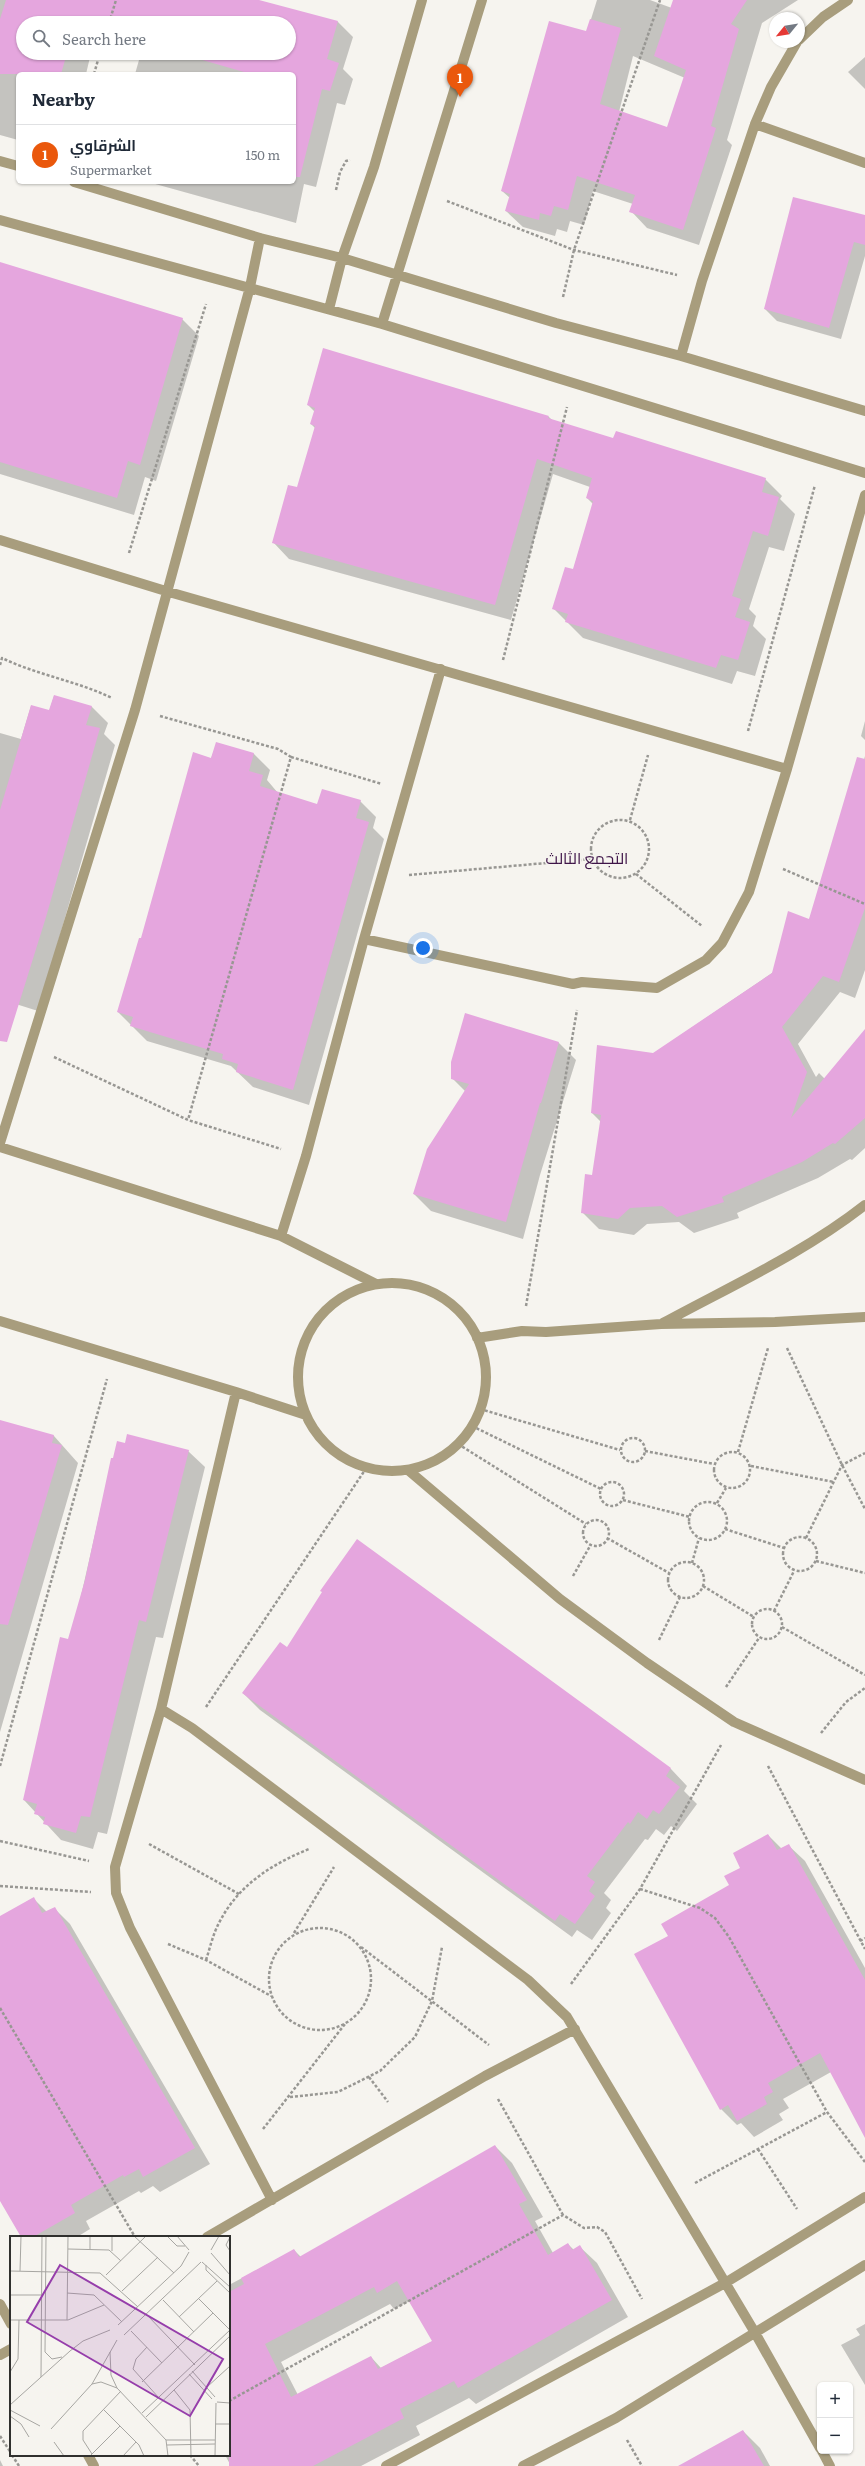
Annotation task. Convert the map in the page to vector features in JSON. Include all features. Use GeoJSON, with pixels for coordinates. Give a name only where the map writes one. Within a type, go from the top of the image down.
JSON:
{"type":"FeatureCollection","features":[{"type":"Feature","properties":{"kind":"street"},"geometry":{"type":"LineString","coordinates":[[329,309],[342,258],[374,167],[422,0]]}},
{"type":"Feature","properties":{"kind":"street"},"geometry":{"type":"LineString","coordinates":[[382,324],[424,192],[482,0]]}},
{"type":"Feature","properties":{"kind":"street"},"geometry":{"type":"LineString","coordinates":[[805,34],[823,17],[848,0]]}},
{"type":"Feature","properties":{"kind":"street"},"geometry":{"type":"LineString","coordinates":[[681,356],[702,281],[755,124],[770,87],[794,48]]}},
{"type":"Feature","properties":{"kind":"street"},"geometry":{"type":"LineString","coordinates":[[755,124],[865,162]]}},
{"type":"Feature","properties":{"kind":"street"},"geometry":{"type":"LineString","coordinates":[[0,160],[16,165]]}},
{"type":"Feature","properties":{"kind":"street"},"geometry":{"type":"LineString","coordinates":[[81,184],[260,238],[342,258],[556,323],[681,356],[865,411]]}},
{"type":"Feature","properties":{"kind":"street"},"geometry":{"type":"LineString","coordinates":[[0,220],[382,324],[574,381],[865,473]]}},
{"type":"Feature","properties":{"kind":"street"},"geometry":{"type":"LineString","coordinates":[[0,1143],[135,710],[169,592],[250,287],[260,238]]}},
{"type":"Feature","properties":{"kind":"street"},"geometry":{"type":"LineString","coordinates":[[364,940],[573,984],[582,982],[657,988],[706,960],[722,942],[749,892],[787,769],[865,495]]}},
{"type":"Feature","properties":{"kind":"street"},"geometry":{"type":"LineString","coordinates":[[0,540],[122,576],[169,592],[497,684],[787,769]]}},
{"type":"Feature","properties":{"kind":"street"},"geometry":{"type":"LineString","coordinates":[[281,1236],[306,1156],[364,940],[441,669]]}},
{"type":"Feature","properties":{"kind":"street"},"geometry":{"type":"LineString","coordinates":[[0,1147],[281,1236],[376,1284]]}},
{"type":"Feature","properties":{"kind":"street"},"geometry":{"type":"LineString","coordinates":[[661,1324],[789,1254],[842,1223],[865,1205]]}},
{"type":"Feature","properties":{"kind":"street"},"geometry":{"type":"LineString","coordinates":[[376,1284],[406,1284],[424,1289],[446,1300],[464,1317],[477,1338],[484,1361],[485,1385],[480,1409],[472,1426],[458,1444],[443,1456],[426,1465],[408,1470],[389,1471],[367,1467],[348,1460],[332,1450],[319,1436],[306,1415],[298,1386],[298,1367],[303,1344],[315,1322],[332,1304],[353,1291],[376,1284]]}},
{"type":"Feature","properties":{"kind":"street"},"geometry":{"type":"LineString","coordinates":[[477,1338],[522,1330],[546,1332],[661,1324],[775,1322],[865,1317]]}},
{"type":"Feature","properties":{"kind":"street"},"geometry":{"type":"LineString","coordinates":[[0,1321],[236,1392],[306,1415]]}},
{"type":"Feature","properties":{"kind":"street"},"geometry":{"type":"LineString","coordinates":[[236,1392],[161,1708],[124,1830],[115,1867],[116,1893],[130,1928],[272,2200]]}},
{"type":"Feature","properties":{"kind":"street"},"geometry":{"type":"LineString","coordinates":[[408,1470],[560,1599],[647,1663],[734,1722],[865,1780]]}},
{"type":"Feature","properties":{"kind":"street"},"geometry":{"type":"LineString","coordinates":[[161,1708],[192,1728],[348,1843],[528,1980],[556,2006],[575,2029],[754,2331],[817,2443]]}},
{"type":"Feature","properties":{"kind":"street"},"geometry":{"type":"LineString","coordinates":[[209,2236],[485,2076],[575,2029]]}},
{"type":"Feature","properties":{"kind":"street"},"geometry":{"type":"LineString","coordinates":[[386,2466],[725,2283],[865,2197]]}},
{"type":"Feature","properties":{"kind":"street"},"geometry":{"type":"LineString","coordinates":[[523,2466],[616,2418],[754,2331],[865,2265]]}},
{"type":"Feature","properties":{"kind":"street"},"geometry":{"type":"LineString","coordinates":[[0,2304],[10,2322]]}},
{"type":"Feature","properties":{"kind":"street"},"geometry":{"type":"LineString","coordinates":[[0,2355],[10,2350]]}},
{"type":"Feature","properties":{"kind":"street"},"geometry":{"type":"LineString","coordinates":[[824,2454],[830,2466]]}},
{"type":"Feature","properties":{"kind":"street"},"geometry":{"type":"LineString","coordinates":[[89,2456],[94,2466]]}},
{"type":"Feature","properties":{"kind":"path"},"geometry":{"type":"LineString","coordinates":[[111,16],[116,0]]}},
{"type":"Feature","properties":{"kind":"path"},"geometry":{"type":"LineString","coordinates":[[556,323],[574,250],[660,0]]}},
{"type":"Feature","properties":{"kind":"path"},"geometry":{"type":"LineString","coordinates":[[95,72],[98,60]]}},
{"type":"Feature","properties":{"kind":"path"},"geometry":{"type":"LineString","coordinates":[[424,192],[574,250],[702,281]]}},
{"type":"Feature","properties":{"kind":"path"},"geometry":{"type":"LineString","coordinates":[[122,576],[214,278]]}},
{"type":"Feature","properties":{"kind":"path"},"geometry":{"type":"LineString","coordinates":[[497,684],[574,381]]}},
{"type":"Feature","properties":{"kind":"path"},"geometry":{"type":"LineString","coordinates":[[742,756],[822,460]]}},
{"type":"Feature","properties":{"kind":"path"},"geometry":{"type":"LineString","coordinates":[[0,665],[1,658],[23,668],[94,690],[135,710],[278,749],[291,757],[406,791]]}},
{"type":"Feature","properties":{"kind":"path"},"geometry":{"type":"LineString","coordinates":[[630,820],[654,730]]}},
{"type":"Feature","properties":{"kind":"path"},"geometry":{"type":"LineString","coordinates":[[188,1120],[291,757]]}},
{"type":"Feature","properties":{"kind":"path"},"geometry":{"type":"LineString","coordinates":[[616,819],[630,820],[641,827],[648,838],[650,852],[646,865],[636,874],[624,878],[611,877],[599,870],[592,859],[590,846],[594,833],[604,824],[616,819]]}},
{"type":"Feature","properties":{"kind":"path"},"geometry":{"type":"LineString","coordinates":[[382,877],[592,859]]}},
{"type":"Feature","properties":{"kind":"path"},"geometry":{"type":"LineString","coordinates":[[758,859],[865,904]]}},
{"type":"Feature","properties":{"kind":"path"},"geometry":{"type":"LineString","coordinates":[[636,874],[722,942]]}},
{"type":"Feature","properties":{"kind":"path"},"geometry":{"type":"LineString","coordinates":[[522,1330],[582,982]]}},
{"type":"Feature","properties":{"kind":"path"},"geometry":{"type":"LineString","coordinates":[[30,1046],[188,1120],[306,1156]]}},
{"type":"Feature","properties":{"kind":"path"},"geometry":{"type":"LineString","coordinates":[[738,1452],[775,1322]]}},
{"type":"Feature","properties":{"kind":"path"},"geometry":{"type":"LineString","coordinates":[[775,1322],[842,1465],[865,1509]]}},
{"type":"Feature","properties":{"kind":"path"},"geometry":{"type":"LineString","coordinates":[[0,1766],[113,1355]]}},
{"type":"Feature","properties":{"kind":"path"},"geometry":{"type":"LineString","coordinates":[[480,1409],[620,1450]]}},
{"type":"Feature","properties":{"kind":"path"},"geometry":{"type":"LineString","coordinates":[[472,1426],[601,1488]]}},
{"type":"Feature","properties":{"kind":"path"},"geometry":{"type":"LineString","coordinates":[[629,1438],[637,1438],[643,1443],[645,1450],[643,1458],[636,1463],[628,1462],[622,1458],[620,1450],[622,1443],[629,1438]]}},
{"type":"Feature","properties":{"kind":"path"},"geometry":{"type":"LineString","coordinates":[[458,1444],[586,1524]]}},
{"type":"Feature","properties":{"kind":"path"},"geometry":{"type":"LineString","coordinates":[[645,1450],[714,1464]]}},
{"type":"Feature","properties":{"kind":"path"},"geometry":{"type":"LineString","coordinates":[[729,1452],[738,1452],[746,1458],[751,1466],[750,1476],[744,1484],[736,1488],[726,1488],[718,1482],[714,1473],[714,1464],[720,1456],[729,1452]]}},
{"type":"Feature","properties":{"kind":"path"},"geometry":{"type":"LineString","coordinates":[[806,1538],[842,1465],[865,1453]]}},
{"type":"Feature","properties":{"kind":"path"},"geometry":{"type":"LineString","coordinates":[[751,1466],[834,1482]]}},
{"type":"Feature","properties":{"kind":"path"},"geometry":{"type":"LineString","coordinates":[[192,1728],[367,1467]]}},
{"type":"Feature","properties":{"kind":"path"},"geometry":{"type":"LineString","coordinates":[[614,1482],[620,1485],[624,1492],[623,1500],[617,1505],[610,1506],[604,1502],[600,1496],[601,1488],[606,1483],[614,1482]]}},
{"type":"Feature","properties":{"kind":"path"},"geometry":{"type":"LineString","coordinates":[[716,1503],[726,1488]]}},
{"type":"Feature","properties":{"kind":"path"},"geometry":{"type":"LineString","coordinates":[[623,1500],[690,1517]]}},
{"type":"Feature","properties":{"kind":"path"},"geometry":{"type":"LineString","coordinates":[[706,1502],[716,1503],[724,1510],[727,1519],[725,1529],[719,1537],[709,1540],[699,1538],[692,1531],[690,1512],[697,1504],[706,1502]]}},
{"type":"Feature","properties":{"kind":"path"},"geometry":{"type":"LineString","coordinates":[[593,1520],[601,1521],[607,1527],[609,1535],[607,1538],[605,1542],[598,1547],[590,1546],[583,1536],[586,1524],[593,1520]]}},
{"type":"Feature","properties":{"kind":"path"},"geometry":{"type":"LineString","coordinates":[[725,1529],[784,1548]]}},
{"type":"Feature","properties":{"kind":"path"},"geometry":{"type":"LineString","coordinates":[[796,1537],[806,1538],[813,1543],[817,1551],[816,1560],[811,1568],[803,1571],[794,1571],[786,1566],[782,1557],[784,1548],[788,1541],[796,1537]]}},
{"type":"Feature","properties":{"kind":"path"},"geometry":{"type":"LineString","coordinates":[[607,1538],[669,1573]]}},
{"type":"Feature","properties":{"kind":"path"},"geometry":{"type":"LineString","coordinates":[[692,1562],[699,1538]]}},
{"type":"Feature","properties":{"kind":"path"},"geometry":{"type":"LineString","coordinates":[[560,1599],[590,1546]]}},
{"type":"Feature","properties":{"kind":"path"},"geometry":{"type":"LineString","coordinates":[[816,1560],[865,1573]]}},
{"type":"Feature","properties":{"kind":"path"},"geometry":{"type":"LineString","coordinates":[[683,1562],[692,1562],[700,1568],[704,1576],[703,1586],[698,1594],[690,1598],[680,1597],[672,1592],[668,1583],[669,1573],[674,1566],[683,1562]]}},
{"type":"Feature","properties":{"kind":"path"},"geometry":{"type":"LineString","coordinates":[[774,1611],[794,1571]]}},
{"type":"Feature","properties":{"kind":"path"},"geometry":{"type":"LineString","coordinates":[[703,1586],[754,1617]]}},
{"type":"Feature","properties":{"kind":"path"},"geometry":{"type":"LineString","coordinates":[[647,1663],[680,1597]]}},
{"type":"Feature","properties":{"kind":"path"},"geometry":{"type":"LineString","coordinates":[[765,1609],[774,1611],[781,1618],[782,1627],[777,1636],[768,1640],[759,1638],[752,1631],[751,1621],[756,1613],[765,1609]]}},
{"type":"Feature","properties":{"kind":"path"},"geometry":{"type":"LineString","coordinates":[[782,1627],[865,1675]]}},
{"type":"Feature","properties":{"kind":"path"},"geometry":{"type":"LineString","coordinates":[[712,1707],[759,1638]]}},
{"type":"Feature","properties":{"kind":"path"},"geometry":{"type":"LineString","coordinates":[[805,1753],[846,1702],[865,1688]]}},
{"type":"Feature","properties":{"kind":"path"},"geometry":{"type":"LineString","coordinates":[[556,2006],[640,1889],[734,1722]]}},
{"type":"Feature","properties":{"kind":"path"},"geometry":{"type":"LineString","coordinates":[[748,1728],[865,1949]]}},
{"type":"Feature","properties":{"kind":"path"},"geometry":{"type":"LineString","coordinates":[[124,1830],[239,1894]]}},
{"type":"Feature","properties":{"kind":"path"},"geometry":{"type":"LineString","coordinates":[[0,1841],[115,1867]]}},
{"type":"Feature","properties":{"kind":"path"},"geometry":{"type":"LineString","coordinates":[[206,1960],[219,1923],[239,1894],[272,1865],[309,1849],[348,1843]]}},
{"type":"Feature","properties":{"kind":"path"},"geometry":{"type":"LineString","coordinates":[[345,2024],[328,2030],[310,2030],[294,2024],[280,2012],[271,1996],[268,1979],[271,1961],[280,1946],[294,1934],[348,1843]]}},
{"type":"Feature","properties":{"kind":"path"},"geometry":{"type":"LineString","coordinates":[[0,1886],[116,1893]]}},
{"type":"Feature","properties":{"kind":"path"},"geometry":{"type":"LineString","coordinates":[[640,1889],[700,1908],[715,1918],[729,1937],[827,2112],[865,2162]]}},
{"type":"Feature","properties":{"kind":"path"},"geometry":{"type":"LineString","coordinates":[[290,2097],[338,2092],[380,2071],[415,2038],[432,2001],[442,1947],[434,1908]]}},
{"type":"Feature","properties":{"kind":"path"},"geometry":{"type":"LineString","coordinates":[[130,1928],[206,1960],[271,1996]]}},
{"type":"Feature","properties":{"kind":"path"},"geometry":{"type":"LineString","coordinates":[[294,1934],[310,1928],[328,1928],[345,1934],[512,2063]]}},
{"type":"Feature","properties":{"kind":"path"},"geometry":{"type":"LineString","coordinates":[[860,1941],[865,1938]]}},
{"type":"Feature","properties":{"kind":"path"},"geometry":{"type":"LineString","coordinates":[[246,2149],[290,2097],[345,2024],[359,2012],[368,1997],[371,1979],[368,1961],[359,1946]]}},
{"type":"Feature","properties":{"kind":"path"},"geometry":{"type":"LineString","coordinates":[[0,2008],[135,2236]]}},
{"type":"Feature","properties":{"kind":"path"},"geometry":{"type":"LineString","coordinates":[[485,2076],[563,2215],[584,2228],[597,2227],[605,2232],[655,2322]]}},
{"type":"Feature","properties":{"kind":"path"},"geometry":{"type":"LineString","coordinates":[[369,2077],[404,2124]]}},
{"type":"Feature","properties":{"kind":"path"},"geometry":{"type":"LineString","coordinates":[[673,2195],[827,2112]]}},
{"type":"Feature","properties":{"kind":"path"},"geometry":{"type":"LineString","coordinates":[[758,2149],[811,2230]]}},
{"type":"Feature","properties":{"kind":"path"},"geometry":{"type":"LineString","coordinates":[[230,2400],[563,2215]]}},
{"type":"Feature","properties":{"kind":"path"},"geometry":{"type":"LineString","coordinates":[[0,2436],[10,2451]]}},
{"type":"Feature","properties":{"kind":"path"},"geometry":{"type":"LineString","coordinates":[[13,2456],[19,2466]]}},
{"type":"Feature","properties":{"kind":"path"},"geometry":{"type":"LineString","coordinates":[[191,2456],[199,2466]]}},
{"type":"Feature","properties":{"kind":"building"},"geometry":{"type":"Polygon","coordinates":[[[6,0],[259,0],[338,21],[327,59],[339,63],[330,91],[322,89],[300,177],[296,177],[296,72],[244,72],[202,60],[296,60],[296,16],[16,16],[16,60],[65,60],[62,72],[16,72],[16,74],[0,74],[0,19],[6,0]]]}},
{"type":"Feature","properties":{"kind":"building"},"geometry":{"type":"Polygon","coordinates":[[[673,0],[747,0],[731,24],[739,29],[711,126],[716,128],[683,230],[629,212],[635,195],[577,176],[568,210],[554,206],[551,216],[540,213],[539,220],[505,211],[510,194],[501,191],[549,21],[586,31],[590,19],[621,28],[600,104],[667,127],[686,70],[654,56],[673,0]]]}},
{"type":"Feature","properties":{"kind":"building"},"geometry":{"type":"Polygon","coordinates":[[[793,197],[865,215],[865,245],[854,242],[829,328],[764,309],[793,197]]]}},
{"type":"Feature","properties":{"kind":"building"},"geometry":{"type":"Polygon","coordinates":[[[0,262],[183,318],[140,465],[128,461],[117,498],[0,462],[0,262]]]}},
{"type":"Feature","properties":{"kind":"building"},"geometry":{"type":"Polygon","coordinates":[[[323,348],[549,416],[548,418],[613,438],[616,431],[766,478],[762,492],[779,497],[768,536],[753,531],[732,596],[741,599],[735,617],[750,622],[738,660],[721,655],[716,668],[565,622],[568,614],[552,609],[565,567],[573,569],[593,501],[586,498],[592,478],[537,459],[495,605],[272,543],[288,485],[297,487],[315,426],[310,424],[315,408],[307,405],[323,348]]]}},
{"type":"Feature","properties":{"kind":"building"},"geometry":{"type":"Polygon","coordinates":[[[54,695],[92,706],[86,725],[100,728],[46,917],[7,1042],[0,1041],[0,810],[31,705],[49,710],[54,695]]]}},
{"type":"Feature","properties":{"kind":"building"},"geometry":{"type":"Polygon","coordinates":[[[216,742],[254,753],[249,771],[263,775],[260,786],[317,804],[322,789],[361,800],[356,818],[369,822],[293,1090],[236,1072],[238,1064],[222,1059],[223,1054],[130,1026],[133,1017],[117,1012],[139,938],[141,938],[193,752],[211,758],[216,742]]]}},
{"type":"Feature","properties":{"kind":"building"},"geometry":{"type":"Polygon","coordinates":[[[857,757],[865,759],[865,908],[839,982],[823,976],[782,1027],[807,1072],[791,1118],[865,1029],[865,1118],[835,1144],[833,1143],[802,1162],[722,1197],[724,1202],[677,1217],[662,1206],[630,1208],[618,1219],[581,1213],[585,1174],[592,1175],[601,1115],[591,1113],[597,1045],[653,1053],[772,973],[788,911],[809,919],[857,757]]]}},
{"type":"Feature","properties":{"kind":"building"},"geometry":{"type":"Polygon","coordinates":[[[465,1013],[559,1042],[506,1222],[413,1194],[427,1149],[469,1084],[451,1079],[451,1062],[465,1013]]]}},
{"type":"Feature","properties":{"kind":"building"},"geometry":{"type":"Polygon","coordinates":[[[0,1420],[54,1435],[52,1443],[62,1445],[8,1625],[0,1624],[0,1420]]]}},
{"type":"Feature","properties":{"kind":"building"},"geometry":{"type":"Polygon","coordinates":[[[127,1434],[189,1450],[146,1622],[139,1620],[90,1817],[81,1816],[76,1833],[43,1824],[45,1817],[34,1814],[37,1804],[23,1800],[60,1637],[68,1639],[85,1580],[111,1458],[113,1458],[117,1441],[125,1443],[127,1434]]]}},
{"type":"Feature","properties":{"kind":"building"},"geometry":{"type":"Polygon","coordinates":[[[357,1539],[671,1768],[666,1776],[680,1787],[659,1814],[653,1810],[647,1819],[638,1812],[630,1824],[628,1822],[587,1876],[595,1882],[589,1891],[595,1896],[575,1924],[560,1914],[555,1921],[242,1693],[280,1642],[287,1647],[322,1592],[320,1591],[357,1539]]]}},
{"type":"Feature","properties":{"kind":"building"},"geometry":{"type":"Polygon","coordinates":[[[768,1834],[777,1850],[789,1844],[865,1980],[865,2138],[820,2053],[768,2083],[773,2092],[764,2097],[767,2104],[737,2121],[728,2105],[720,2110],[634,1954],[668,1936],[661,1924],[729,1885],[724,1876],[740,1868],[733,1853],[768,1834]]]}},
{"type":"Feature","properties":{"kind":"building"},"geometry":{"type":"Polygon","coordinates":[[[34,1897],[42,1913],[55,1907],[195,2148],[143,2177],[139,2169],[124,2177],[123,2175],[71,2205],[75,2213],[35,2236],[20,2236],[0,2201],[0,1916],[34,1897]]]}},
{"type":"Feature","properties":{"kind":"building"},"geometry":{"type":"Polygon","coordinates":[[[495,2145],[527,2200],[519,2204],[548,2255],[568,2243],[572,2250],[580,2245],[612,2300],[458,2388],[454,2381],[400,2409],[404,2418],[313,2466],[229,2466],[230,2291],[244,2284],[241,2278],[294,2249],[299,2257],[495,2145]],[[397,2281],[377,2293],[374,2287],[265,2344],[291,2397],[371,2356],[378,2369],[432,2341],[397,2281]]]}},
{"type":"Feature","properties":{"kind":"building"},"geometry":{"type":"Polygon","coordinates":[[[743,2430],[764,2466],[678,2466],[743,2430]]]}},
{"type":"Feature","properties":{"kind":"place","name":"الشرقاوي"},"geometry":{"type":"Point","coordinates":[460,97]}},
{"type":"Feature","properties":{"kind":"district","name":"التجمع الثالث"},"geometry":{"type":"Point","coordinates":[587,857]}}]}
